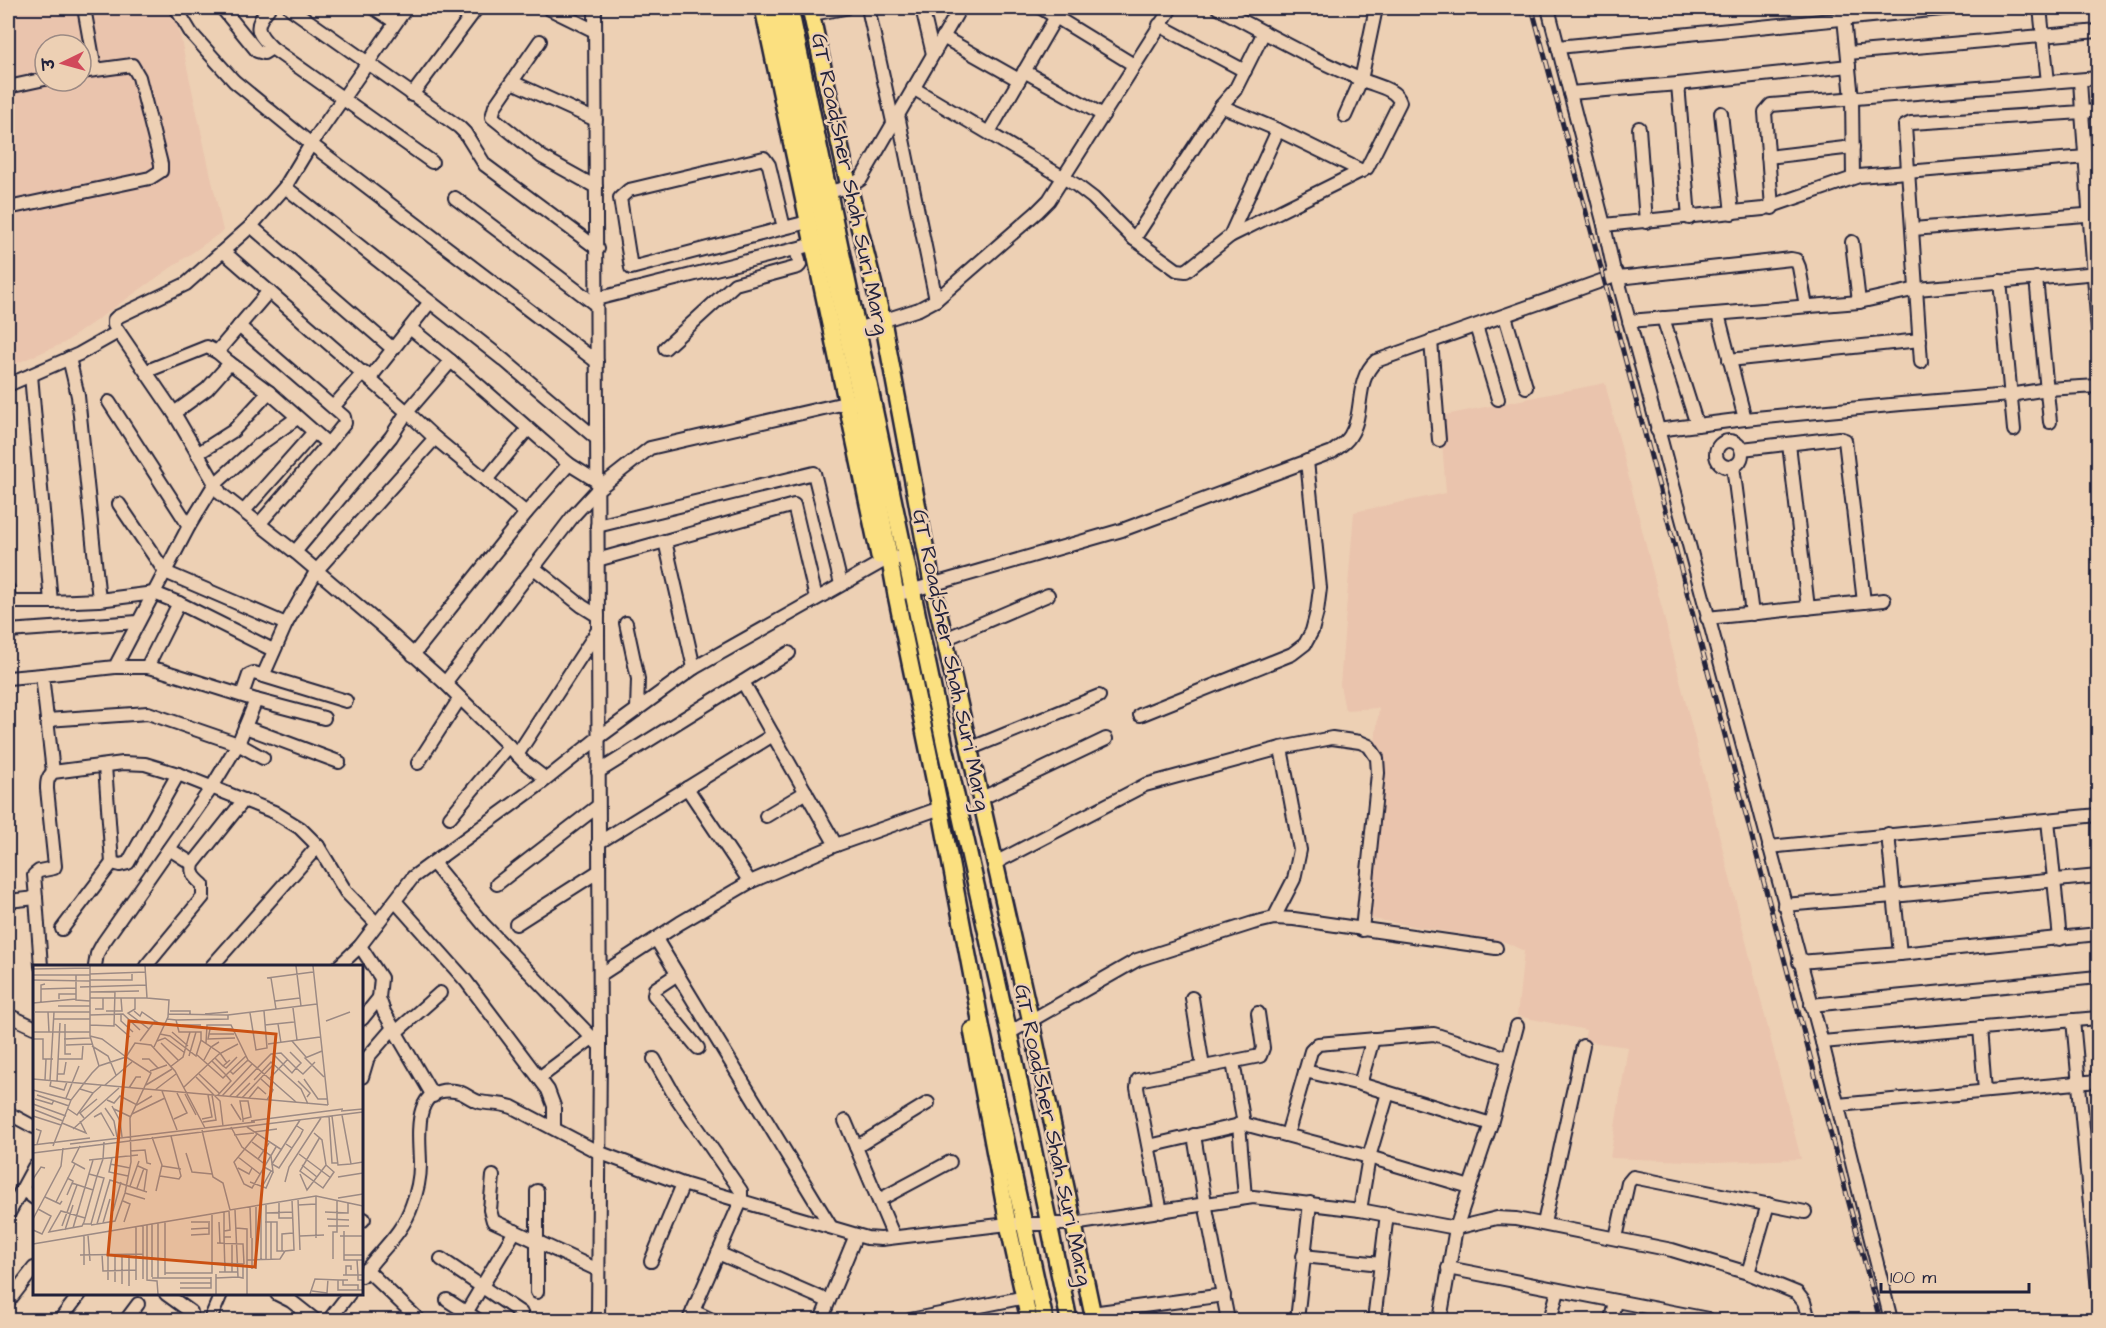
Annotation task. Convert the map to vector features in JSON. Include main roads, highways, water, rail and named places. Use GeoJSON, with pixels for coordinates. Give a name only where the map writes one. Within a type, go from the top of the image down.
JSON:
{"type":"FeatureCollection","features":[{"type":"Feature","properties":{"kind":"main road"},"geometry":{"type":"LineString","coordinates":[[763,8],[808,222],[820,243]]}},
{"type":"Feature","properties":{"kind":"main road","name":"GT Road;Sher Shah Suri Marg"},"geometry":{"type":"LineString","coordinates":[[777,8],[820,243],[885,561],[896,595],[936,809],[1045,1320]]}},
{"type":"Feature","properties":{"kind":"main road","name":"GT Road;Sher Shah Suri Marg"},"geometry":{"type":"LineString","coordinates":[[790,8],[912,589],[1070,1320]]}},
{"type":"Feature","properties":{"kind":"main road"},"geometry":{"type":"LineString","coordinates":[[811,11],[849,187],[883,321],[932,583],[1031,1022],[1093,1316]]}},
{"type":"Feature","properties":{"kind":"main road"},"geometry":{"type":"LineString","coordinates":[[885,561],[936,809],[1008,1224],[1029,1320]]}},
{"type":"Feature","properties":{"kind":"railway"},"geometry":{"type":"LineString","coordinates":[[1532,8],[1880,1320]]}}]}
